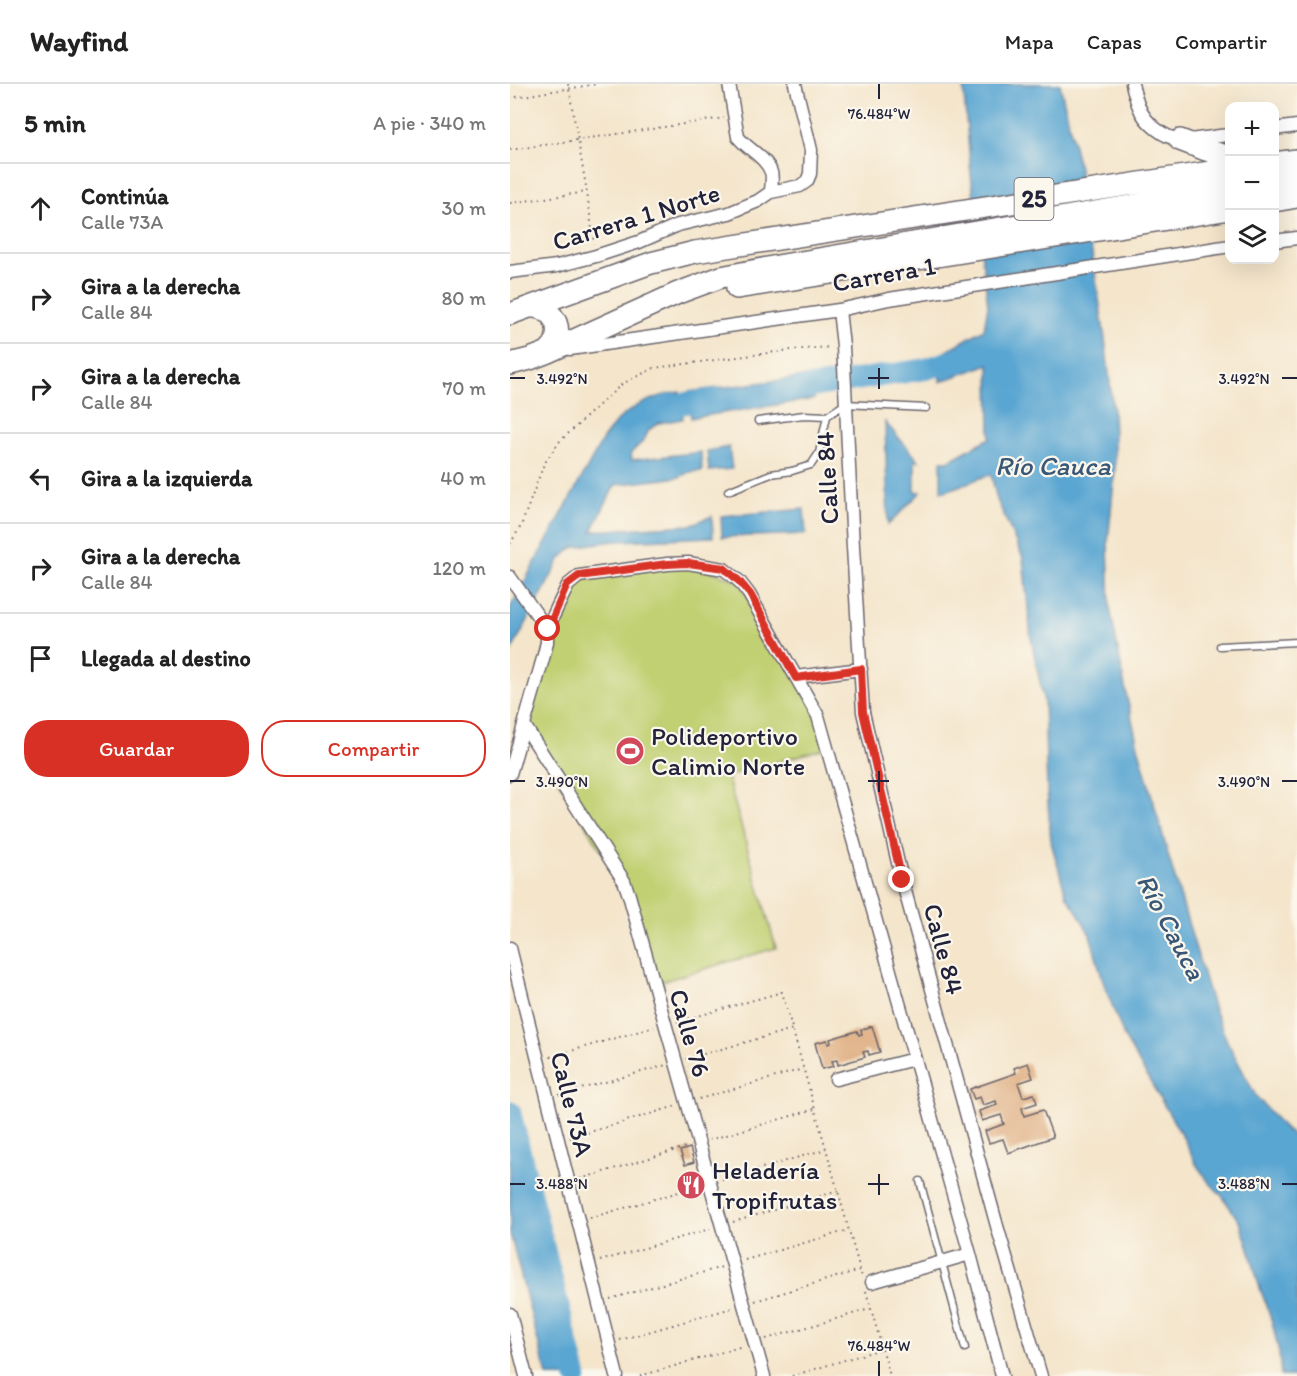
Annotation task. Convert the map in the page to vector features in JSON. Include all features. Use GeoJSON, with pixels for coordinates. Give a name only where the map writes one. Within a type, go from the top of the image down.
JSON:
{"type":"FeatureCollection","features":[{"type":"Feature","properties":{"kind":"highway"},"geometry":{"type":"LineString","coordinates":[[1180,140],[1227,156]]}},
{"type":"Feature","properties":{"kind":"highway"},"geometry":{"type":"LineString","coordinates":[[1279,162],[1297,160]]}},
{"type":"Feature","properties":{"kind":"highway","name":"25"},"geometry":{"type":"LineString","coordinates":[[1202,193],[1225,173]]}},
{"type":"Feature","properties":{"kind":"highway"},"geometry":{"type":"LineString","coordinates":[[1279,181],[1297,178]]}},
{"type":"Feature","properties":{"kind":"highway","name":"25"},"geometry":{"type":"LineString","coordinates":[[1202,193],[1225,190]]}},
{"type":"Feature","properties":{"kind":"highway","name":"25"},"geometry":{"type":"LineString","coordinates":[[1202,193],[1225,206]]}},
{"type":"Feature","properties":{"kind":"highway","name":"Carrera 1"},"geometry":{"type":"LineString","coordinates":[[520,310],[651,263],[695,252],[871,224],[1202,193]]}},
{"type":"Feature","properties":{"kind":"highway","name":"Carrera 1"},"geometry":{"type":"LineString","coordinates":[[510,364],[548,352],[678,293],[721,277],[783,264],[882,256],[1202,193]]}},
{"type":"Feature","properties":{"kind":"highway"},"geometry":{"type":"LineString","coordinates":[[1279,200],[1297,197]]}},
{"type":"Feature","properties":{"kind":"highway"},"geometry":{"type":"LineString","coordinates":[[520,310],[535,307],[546,310],[556,322],[557,337],[555,344],[548,352]]}},
{"type":"Feature","properties":{"kind":"street"},"geometry":{"type":"LineString","coordinates":[[729,84],[738,137],[763,160],[772,173],[771,192],[800,186],[807,181],[810,174],[811,150],[795,84]]}},
{"type":"Feature","properties":{"kind":"street"},"geometry":{"type":"LineString","coordinates":[[1132,84],[1139,109],[1158,130],[1180,140],[1225,136]]}},
{"type":"Feature","properties":{"kind":"street"},"geometry":{"type":"LineString","coordinates":[[1279,128],[1297,126]]}},
{"type":"Feature","properties":{"kind":"street","name":"Carrera 1 Norte"},"geometry":{"type":"LineString","coordinates":[[510,272],[557,266],[596,256],[639,242],[678,225],[729,213],[758,201],[771,192]]}},
{"type":"Feature","properties":{"kind":"street"},"geometry":{"type":"LineString","coordinates":[[1279,240],[1297,238]]}},
{"type":"Feature","properties":{"kind":"street","name":"Carrera 1"},"geometry":{"type":"LineString","coordinates":[[548,352],[839,310],[889,299],[1225,247]]}},
{"type":"Feature","properties":{"kind":"street","name":"Calle 84"},"geometry":{"type":"LineString","coordinates":[[839,310],[843,346],[863,712],[902,880],[997,1226],[1041,1376]]}},
{"type":"Feature","properties":{"kind":"street"},"geometry":{"type":"LineString","coordinates":[[510,774],[544,655],[548,629],[567,585],[574,579],[579,576],[688,563],[724,568],[750,594],[818,716],[970,1254],[1002,1376]]}},
{"type":"Feature","properties":{"kind":"street"},"geometry":{"type":"LineString","coordinates":[[512,580],[548,629]]}},
{"type":"Feature","properties":{"kind":"street"},"geometry":{"type":"LineString","coordinates":[[796,678],[861,669]]}},
{"type":"Feature","properties":{"kind":"street","name":"Calle 76"},"geometry":{"type":"LineString","coordinates":[[524,725],[624,881],[764,1376]]}},
{"type":"Feature","properties":{"kind":"street","name":"Calle 73A"},"geometry":{"type":"LineString","coordinates":[[510,948],[617,1376]]}},
{"type":"Feature","properties":{"kind":"street"},"geometry":{"type":"LineString","coordinates":[[836,1079],[914,1059]]}},
{"type":"Feature","properties":{"kind":"street"},"geometry":{"type":"LineString","coordinates":[[867,1284],[970,1254]]}},
{"type":"Feature","properties":{"kind":"street"},"geometry":{"type":"LineString","coordinates":[[510,1314],[513,1338],[526,1376]]}},
{"type":"Feature","properties":{"kind":"lane"},"geometry":{"type":"LineString","coordinates":[[758,421],[804,415],[827,416],[845,404],[926,408]]}},
{"type":"Feature","properties":{"kind":"lane"},"geometry":{"type":"LineString","coordinates":[[728,490],[771,474],[811,465],[819,453],[827,416]]}},
{"type":"Feature","properties":{"kind":"lane"},"geometry":{"type":"LineString","coordinates":[[1220,646],[1297,642]]}},
{"type":"Feature","properties":{"kind":"lane"},"geometry":{"type":"LineString","coordinates":[[920,1181],[965,1348]]}},
{"type":"Feature","properties":{"kind":"path"},"geometry":{"type":"LineString","coordinates":[[568,84],[596,256]]}},
{"type":"Feature","properties":{"kind":"path"},"geometry":{"type":"LineString","coordinates":[[510,98],[597,84]]}},
{"type":"Feature","properties":{"kind":"path"},"geometry":{"type":"LineString","coordinates":[[510,150],[734,116]]}},
{"type":"Feature","properties":{"kind":"path"},"geometry":{"type":"LineString","coordinates":[[510,203],[587,192]]}},
{"type":"Feature","properties":{"kind":"path"},"geometry":{"type":"LineString","coordinates":[[510,544],[521,526],[544,464],[559,442],[622,384],[654,368],[791,350],[843,346]]}},
{"type":"Feature","properties":{"kind":"path"},"geometry":{"type":"LineString","coordinates":[[550,1057],[782,992],[867,1284],[890,1376]]}},
{"type":"Feature","properties":{"kind":"path"},"geometry":{"type":"LineString","coordinates":[[792,1376],[882,1348]]}},
{"type":"Feature","properties":{"kind":"green space","name":"Polideportivo Calimio Norte"},"geometry":{"type":"Polygon","coordinates":[[[688,563],[739,581],[818,716],[826,748],[727,776],[776,948],[653,984],[629,895],[524,725],[547,642],[574,579],[688,563]]]}},
{"type":"Feature","properties":{"kind":"water","name":"Río Cauca"},"geometry":{"type":"Polygon","coordinates":[[[963,84],[1060,84],[1079,168],[1105,339],[1113,409],[1115,469],[1108,543],[1110,608],[1138,746],[1213,1007],[1227,1041],[1256,1096],[1284,1128],[1297,1138],[1297,1376],[1281,1376],[1279,1352],[1272,1322],[1240,1223],[1223,1197],[1196,1164],[1184,1139],[1125,1039],[1104,984],[1090,935],[1066,895],[1051,842],[1044,702],[1031,638],[1023,558],[997,500],[991,474],[941,491],[941,461],[948,461],[990,438],[989,364],[940,382],[938,356],[984,329],[988,305],[971,175],[963,84]]]}},
{"type":"Feature","properties":{"kind":"water"},"geometry":{"type":"Polygon","coordinates":[[[812,376],[814,399],[691,418],[688,392],[812,376]]]}},
{"type":"Feature","properties":{"kind":"water"},"geometry":{"type":"Polygon","coordinates":[[[680,392],[683,419],[659,423],[649,430],[644,440],[631,453],[632,460],[701,452],[702,471],[689,472],[680,477],[615,485],[592,531],[690,525],[712,516],[713,537],[616,541],[572,548],[561,558],[510,654],[510,608],[603,439],[618,420],[631,409],[655,398],[680,392]]]}},
{"type":"Feature","properties":{"kind":"water"},"geometry":{"type":"Polygon","coordinates":[[[885,422],[919,461],[915,461],[915,491],[921,492],[888,525],[885,422]]]}},
{"type":"Feature","properties":{"kind":"water"},"geometry":{"type":"Polygon","coordinates":[[[729,447],[732,469],[709,471],[707,451],[729,447]]]}},
{"type":"Feature","properties":{"kind":"water"},"geometry":{"type":"Polygon","coordinates":[[[804,509],[806,534],[722,537],[721,516],[804,509]]]}},
{"type":"Feature","properties":{"kind":"water"},"geometry":{"type":"Polygon","coordinates":[[[510,1144],[569,1376],[547,1376],[514,1249],[510,1233],[510,1144]]]}},
{"type":"Feature","properties":{"kind":"building"},"geometry":{"type":"Polygon","coordinates":[[[872,1026],[880,1052],[869,1055],[868,1051],[863,1052],[865,1057],[838,1065],[837,1060],[832,1061],[834,1066],[822,1069],[815,1043],[827,1040],[828,1044],[831,1043],[830,1039],[857,1031],[859,1035],[862,1034],[861,1030],[872,1026]]]}},
{"type":"Feature","properties":{"kind":"building"},"geometry":{"type":"Polygon","coordinates":[[[1028,1063],[1033,1078],[1018,1083],[1023,1097],[1034,1094],[1037,1103],[1022,1108],[1024,1116],[1043,1110],[1053,1137],[1008,1153],[1003,1139],[989,1143],[985,1131],[1004,1124],[1001,1115],[982,1121],[979,1111],[997,1105],[996,1101],[983,1105],[980,1097],[974,1099],[970,1089],[1016,1073],[1014,1068],[1028,1063]]]}},
{"type":"Feature","properties":{"kind":"building"},"geometry":{"type":"Polygon","coordinates":[[[690,1148],[694,1162],[685,1165],[680,1151],[690,1148]]]}},
{"type":"Feature","properties":{"kind":"waterway"},"geometry":{"type":"LineString","coordinates":[[785,391],[926,369],[967,356]]}},
{"type":"Feature","properties":{"kind":"waterway"},"geometry":{"type":"LineString","coordinates":[[652,412],[670,405],[719,399]]}},
{"type":"Feature","properties":{"kind":"waterway"},"geometry":{"type":"LineString","coordinates":[[510,1112],[576,1376]]}},
{"type":"Feature","properties":{"kind":"place","name":"Polideportivo Calimio Norte"},"geometry":{"type":"Point","coordinates":[630,751]}},
{"type":"Feature","properties":{"kind":"place","name":"Heladería Tropifrutas"},"geometry":{"type":"Point","coordinates":[691,1185]}},
{"type":"Feature","properties":{"kind":"route"},"geometry":{"type":"LineString","coordinates":[[548,629],[567,585],[579,576],[667,564],[688,563],[724,568],[750,594],[796,678],[861,669],[863,712],[902,880]]}}]}
